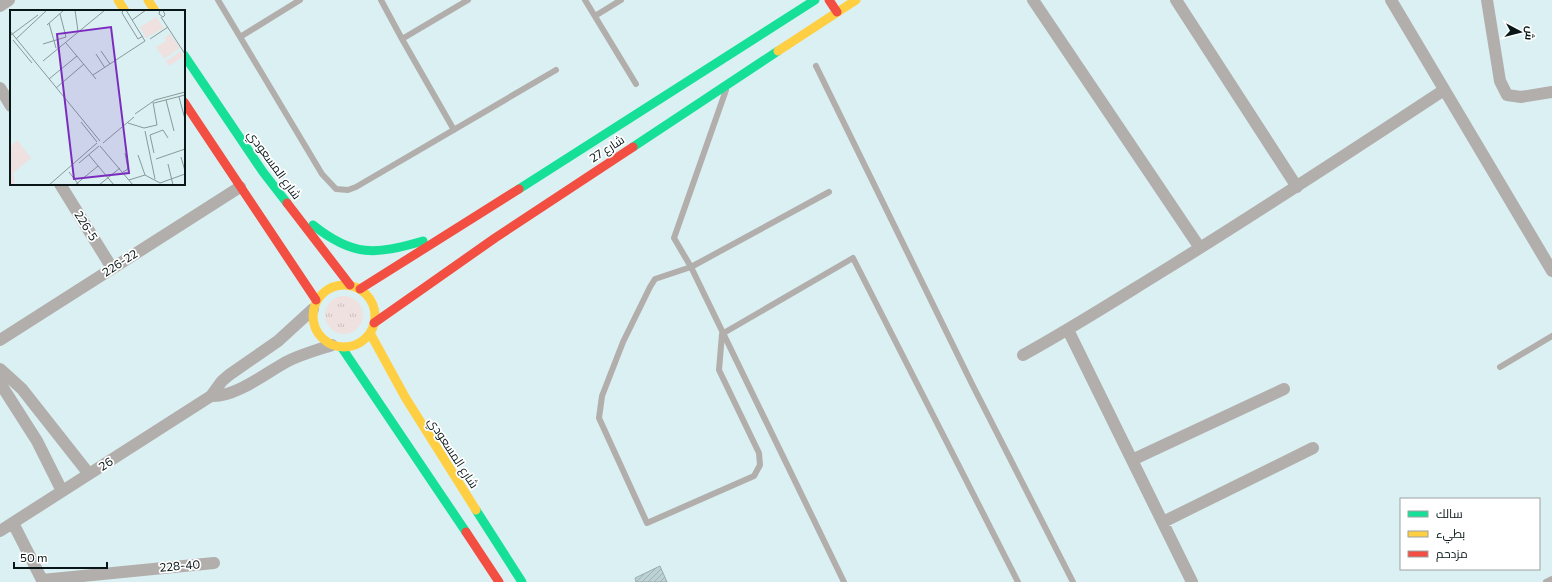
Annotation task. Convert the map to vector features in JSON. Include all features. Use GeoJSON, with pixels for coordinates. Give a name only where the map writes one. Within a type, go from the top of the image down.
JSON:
{"type":"FeatureCollection","features":[{"type":"Feature","properties":{"kind":"main road"},"geometry":{"type":"LineString","coordinates":[[118,0],[124,10]]}},
{"type":"Feature","properties":{"kind":"main road"},"geometry":{"type":"LineString","coordinates":[[148,0],[154,10]]}},
{"type":"Feature","properties":{"kind":"main road","name":"شارع 27"},"geometry":{"type":"LineString","coordinates":[[360,289],[414,254],[452,232],[815,0]]}},
{"type":"Feature","properties":{"kind":"main road"},"geometry":{"type":"LineString","coordinates":[[829,0],[837,12]]}},
{"type":"Feature","properties":{"kind":"main road","name":"شارع 27"},"geometry":{"type":"LineString","coordinates":[[374,323],[495,238],[856,0]]}},
{"type":"Feature","properties":{"kind":"main road","name":"شارع المسعودي"},"geometry":{"type":"LineString","coordinates":[[185,57],[225,118],[350,285]]}},
{"type":"Feature","properties":{"kind":"main road"},"geometry":{"type":"LineString","coordinates":[[185,104],[240,187],[314,305]]}},
{"type":"Feature","properties":{"kind":"main road"},"geometry":{"type":"LineString","coordinates":[[286,201],[332,241],[347,248],[381,252],[452,232]]}},
{"type":"Feature","properties":{"kind":"main road"},"geometry":{"type":"LineString","coordinates":[[350,285],[360,289],[367,295],[372,303],[375,313],[374,323],[370,333],[363,341],[353,346],[337,346],[322,339],[316,331],[312,320],[314,305],[322,292],[331,287],[350,285]]}},
{"type":"Feature","properties":{"kind":"main road","name":"شارع المسعودي"},"geometry":{"type":"LineString","coordinates":[[370,333],[385,363],[418,420],[522,582]]}},
{"type":"Feature","properties":{"kind":"main road"},"geometry":{"type":"LineString","coordinates":[[337,346],[499,582]]}},
{"type":"Feature","properties":{"kind":"street"},"geometry":{"type":"LineString","coordinates":[[0,6],[9,0]]}},
{"type":"Feature","properties":{"kind":"street"},"geometry":{"type":"LineString","coordinates":[[1033,0],[1200,248]]}},
{"type":"Feature","properties":{"kind":"street"},"geometry":{"type":"LineString","coordinates":[[1176,0],[1297,187]]}},
{"type":"Feature","properties":{"kind":"street"},"geometry":{"type":"LineString","coordinates":[[1391,0],[1552,271]]}},
{"type":"Feature","properties":{"kind":"street"},"geometry":{"type":"LineString","coordinates":[[1487,0],[1500,81],[1507,95],[1521,97],[1552,92]]}},
{"type":"Feature","properties":{"kind":"street"},"geometry":{"type":"LineString","coordinates":[[0,88],[10,104]]}},
{"type":"Feature","properties":{"kind":"street"},"geometry":{"type":"LineString","coordinates":[[1023,354],[1068,330],[1200,248],[1297,187],[1444,90]]}},
{"type":"Feature","properties":{"kind":"street","name":"226-5"},"geometry":{"type":"LineString","coordinates":[[61,185],[112,268]]}},
{"type":"Feature","properties":{"kind":"street","name":"226-22"},"geometry":{"type":"LineString","coordinates":[[0,340],[240,187]]}},
{"type":"Feature","properties":{"kind":"street"},"geometry":{"type":"LineString","coordinates":[[211,396],[222,381],[229,375],[294,328],[314,305]]}},
{"type":"Feature","properties":{"kind":"street"},"geometry":{"type":"LineString","coordinates":[[1068,330],[1192,582]]}},
{"type":"Feature","properties":{"kind":"street"},"geometry":{"type":"LineString","coordinates":[[211,396],[225,396],[235,392],[289,360],[337,346]]}},
{"type":"Feature","properties":{"kind":"street"},"geometry":{"type":"LineString","coordinates":[[0,369],[22,389],[89,474]]}},
{"type":"Feature","properties":{"kind":"street"},"geometry":{"type":"LineString","coordinates":[[0,383],[37,441],[62,491]]}},
{"type":"Feature","properties":{"kind":"street"},"geometry":{"type":"LineString","coordinates":[[1132,460],[1284,389]]}},
{"type":"Feature","properties":{"kind":"street","name":"26"},"geometry":{"type":"LineString","coordinates":[[0,531],[211,396]]}},
{"type":"Feature","properties":{"kind":"street"},"geometry":{"type":"LineString","coordinates":[[1163,522],[1313,448]]}},
{"type":"Feature","properties":{"kind":"street","name":"228-40"},"geometry":{"type":"LineString","coordinates":[[13,522],[42,580],[214,563]]}},
{"type":"Feature","properties":{"kind":"lane"},"geometry":{"type":"LineString","coordinates":[[218,0],[322,174],[336,189],[348,190],[356,187],[556,70]]}},
{"type":"Feature","properties":{"kind":"lane"},"geometry":{"type":"LineString","coordinates":[[240,37],[300,0]]}},
{"type":"Feature","properties":{"kind":"lane"},"geometry":{"type":"LineString","coordinates":[[381,0],[454,130]]}},
{"type":"Feature","properties":{"kind":"lane"},"geometry":{"type":"LineString","coordinates":[[402,39],[468,0]]}},
{"type":"Feature","properties":{"kind":"lane"},"geometry":{"type":"LineString","coordinates":[[585,0],[636,84]]}},
{"type":"Feature","properties":{"kind":"lane"},"geometry":{"type":"LineString","coordinates":[[595,16],[621,0]]}},
{"type":"Feature","properties":{"kind":"lane"},"geometry":{"type":"LineString","coordinates":[[816,66],[972,384],[1073,582]]}},
{"type":"Feature","properties":{"kind":"lane"},"geometry":{"type":"LineString","coordinates":[[729,83],[674,238],[691,267],[722,334],[844,582]]}},
{"type":"Feature","properties":{"kind":"lane"},"geometry":{"type":"LineString","coordinates":[[722,334],[719,370],[759,453],[760,465],[754,476],[647,523],[599,418],[602,396],[631,323],[655,279],[691,267],[829,192]]}},
{"type":"Feature","properties":{"kind":"lane"},"geometry":{"type":"LineString","coordinates":[[722,334],[853,258],[1018,582]]}},
{"type":"Feature","properties":{"kind":"lane"},"geometry":{"type":"LineString","coordinates":[[1500,367],[1552,336]]}},
{"type":"Feature","properties":{"kind":"lane"},"geometry":{"type":"LineString","coordinates":[[1546,582],[1552,579]]}},
{"type":"Feature","properties":{"kind":"green space"},"geometry":{"type":"Polygon","coordinates":[[[340,296],[348,296],[355,299],[360,304],[363,315],[360,326],[355,331],[348,334],[340,334],[333,331],[328,326],[325,319],[325,311],[328,304],[333,299],[340,296]]]}},
{"type":"Feature","properties":{"kind":"building"},"geometry":{"type":"Polygon","coordinates":[[[660,566],[667,582],[636,582],[635,578],[660,566]]]}},
{"type":"Feature","properties":{"kind":"traffic: fast"},"geometry":{"type":"LineString","coordinates":[[519,189],[815,0]]}},
{"type":"Feature","properties":{"kind":"traffic: fast"},"geometry":{"type":"LineString","coordinates":[[633,147],[778,51]]}},
{"type":"Feature","properties":{"kind":"traffic: fast"},"geometry":{"type":"LineString","coordinates":[[185,56],[263,172],[287,203]]}},
{"type":"Feature","properties":{"kind":"traffic: fast"},"geometry":{"type":"LineString","coordinates":[[313,225],[340,243],[353,248],[365,250],[378,251],[391,249],[423,241]]}},
{"type":"Feature","properties":{"kind":"traffic: fast"},"geometry":{"type":"LineString","coordinates":[[342,348],[466,532]]}},
{"type":"Feature","properties":{"kind":"traffic: fast"},"geometry":{"type":"LineString","coordinates":[[476,510],[522,582]]}},
{"type":"Feature","properties":{"kind":"traffic: slow"},"geometry":{"type":"LineString","coordinates":[[118,0],[124,10]]}},
{"type":"Feature","properties":{"kind":"traffic: slow"},"geometry":{"type":"LineString","coordinates":[[148,0],[154,10]]}},
{"type":"Feature","properties":{"kind":"traffic: slow"},"geometry":{"type":"LineString","coordinates":[[778,51],[856,0]]}},
{"type":"Feature","properties":{"kind":"traffic: slow"},"geometry":{"type":"LineString","coordinates":[[338,285],[350,285],[366,294],[373,304],[375,316],[373,328],[366,338],[350,347],[338,347],[327,342],[318,333],[313,322],[313,310],[318,299],[327,290],[338,285]]}},
{"type":"Feature","properties":{"kind":"traffic: slow"},"geometry":{"type":"LineString","coordinates":[[370,333],[405,397],[476,510]]}},
{"type":"Feature","properties":{"kind":"traffic: jam"},"geometry":{"type":"LineString","coordinates":[[829,0],[837,12]]}},
{"type":"Feature","properties":{"kind":"traffic: jam"},"geometry":{"type":"LineString","coordinates":[[185,104],[316,300]]}},
{"type":"Feature","properties":{"kind":"traffic: jam"},"geometry":{"type":"LineString","coordinates":[[374,323],[495,238],[633,147]]}},
{"type":"Feature","properties":{"kind":"traffic: jam"},"geometry":{"type":"LineString","coordinates":[[360,289],[519,189]]}},
{"type":"Feature","properties":{"kind":"traffic: jam"},"geometry":{"type":"LineString","coordinates":[[287,203],[350,285]]}},
{"type":"Feature","properties":{"kind":"traffic: jam"},"geometry":{"type":"LineString","coordinates":[[466,532],[499,582]]}}]}
